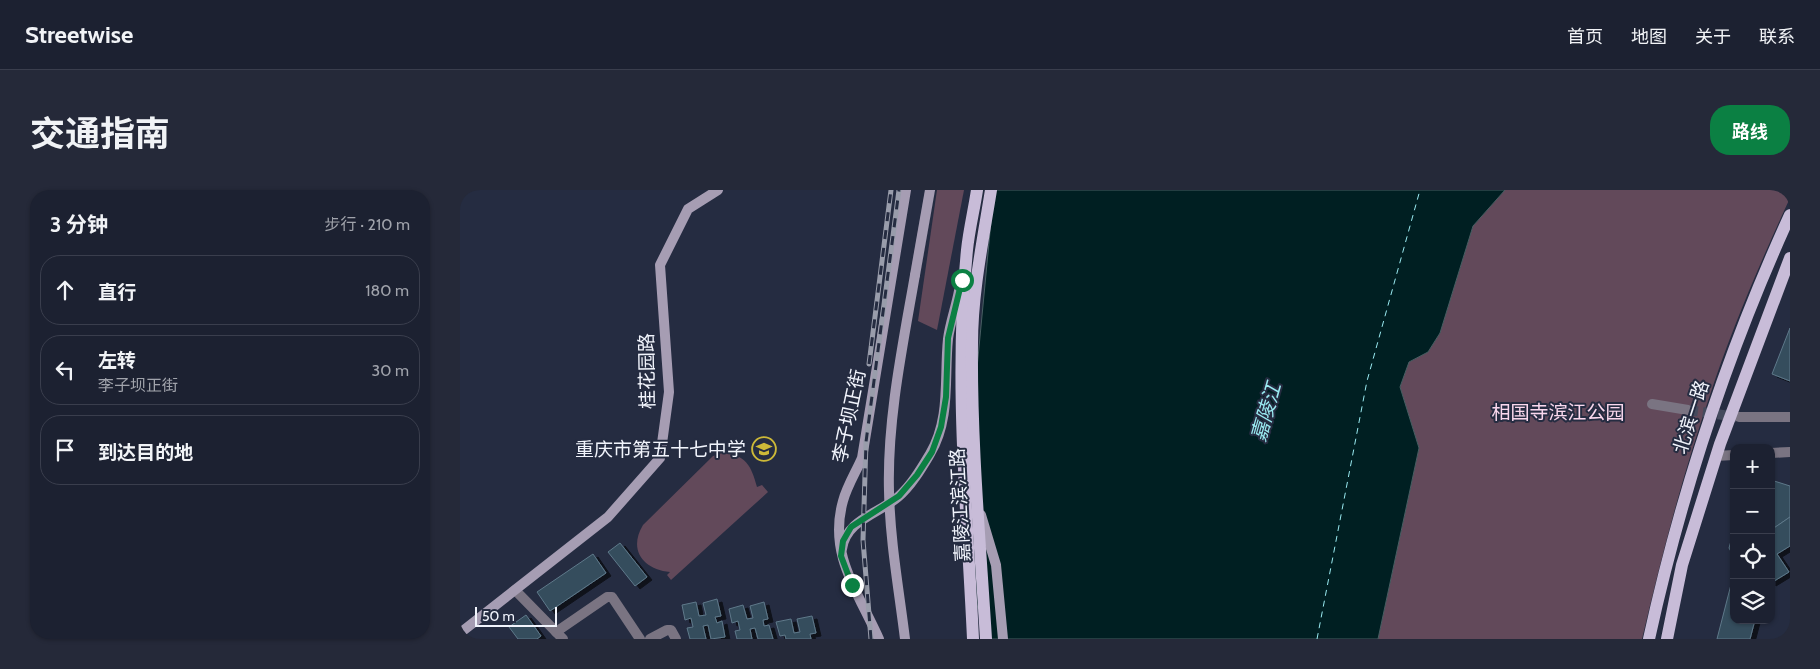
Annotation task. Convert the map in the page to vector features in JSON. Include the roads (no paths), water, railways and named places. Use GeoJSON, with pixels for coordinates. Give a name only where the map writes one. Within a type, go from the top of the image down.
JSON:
{"type":"FeatureCollection","features":[{"type":"Feature","properties":{"kind":"main road","name":"桂花园路"},"geometry":{"type":"LineString","coordinates":[[460,633],[608,517],[660,458],[669,392],[660,265],[688,209],[718,190]]}},
{"type":"Feature","properties":{"kind":"main road","name":"李子坝正街"},"geometry":{"type":"LineString","coordinates":[[879,639],[852,585],[841,556],[838,526],[843,499],[862,458],[906,190]]}},
{"type":"Feature","properties":{"kind":"main road"},"geometry":{"type":"LineString","coordinates":[[905,639],[891,535],[888,490],[890,446],[915,275],[930,190]]}},
{"type":"Feature","properties":{"kind":"main road","name":"嘉陵江滨江路"},"geometry":{"type":"LineString","coordinates":[[973,639],[962,459],[961,339],[967,248],[977,190]]}},
{"type":"Feature","properties":{"kind":"main road","name":"嘉陵江滨江路"},"geometry":{"type":"LineString","coordinates":[[986,639],[972,342],[981,250],[991,190]]}},
{"type":"Feature","properties":{"kind":"main road","name":"北滨一路"},"geometry":{"type":"LineString","coordinates":[[1649,639],[1667,555],[1714,402],[1790,215]]}},
{"type":"Feature","properties":{"kind":"main road"},"geometry":{"type":"LineString","coordinates":[[841,556],[843,541],[851,527],[899,496],[917,475],[932,452],[941,427],[946,397],[948,338],[967,248]]}},
{"type":"Feature","properties":{"kind":"main road","name":"北滨一路"},"geometry":{"type":"LineString","coordinates":[[1667,639],[1682,565],[1716,456],[1790,258]]}},
{"type":"Feature","properties":{"kind":"main road"},"geometry":{"type":"LineString","coordinates":[[979,507],[996,565],[1003,639]]}},
{"type":"Feature","properties":{"kind":"street"},"geometry":{"type":"LineString","coordinates":[[1652,404],[1688,410]]}},
{"type":"Feature","properties":{"kind":"street"},"geometry":{"type":"LineString","coordinates":[[1739,418],[1790,417]]}},
{"type":"Feature","properties":{"kind":"street"},"geometry":{"type":"LineString","coordinates":[[1775,453],[1790,452]]}},
{"type":"Feature","properties":{"kind":"street"},"geometry":{"type":"LineString","coordinates":[[1716,456],[1730,455]]}},
{"type":"Feature","properties":{"kind":"street"},"geometry":{"type":"LineString","coordinates":[[515,590],[560,636],[607,597],[612,597],[640,639]]}},
{"type":"Feature","properties":{"kind":"street"},"geometry":{"type":"LineString","coordinates":[[650,639],[667,630],[670,630],[676,639]]}},
{"type":"Feature","properties":{"kind":"water","name":"嘉陵江"},"geometry":{"type":"Polygon","coordinates":[[[994,190],[1505,190],[1473,226],[1440,333],[1428,352],[1409,362],[1400,387],[1419,448],[1378,639],[985,639],[961,536],[994,190]]]}},
{"type":"Feature","properties":{"kind":"tunnel"},"geometry":{"type":"LineString","coordinates":[[1688,410],[1737,417]]}},
{"type":"Feature","properties":{"kind":"railway"},"geometry":{"type":"LineString","coordinates":[[869,364],[891,190]]}},
{"type":"Feature","properties":{"kind":"railway"},"geometry":{"type":"LineString","coordinates":[[871,639],[863,540],[866,442],[899,190]]}},
{"type":"Feature","properties":{"kind":"place","name":"重庆市第五十七中学"},"geometry":{"type":"Point","coordinates":[764,449]}},
{"type":"Feature","properties":{"kind":"park label","name":"相国寺滨江公园"},"geometry":{"type":"Point","coordinates":[1558,412]}}]}
